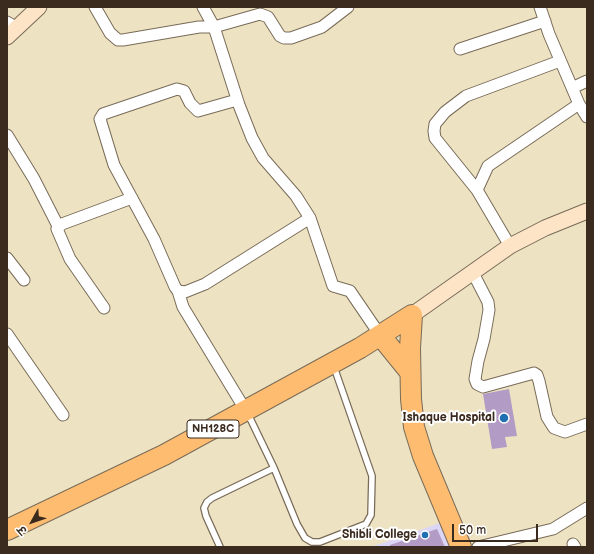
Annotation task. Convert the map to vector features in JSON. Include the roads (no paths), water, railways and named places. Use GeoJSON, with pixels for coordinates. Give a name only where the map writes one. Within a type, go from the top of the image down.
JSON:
{"type":"FeatureCollection","features":[{"type":"Feature","properties":{"kind":"highway","name":"NH128C"},"geometry":{"type":"LineString","coordinates":[[7,530],[164,455],[246,412],[333,363],[412,315]]}},
{"type":"Feature","properties":{"kind":"highway"},"geometry":{"type":"LineString","coordinates":[[412,315],[410,399],[414,427],[423,456],[461,547]]}},
{"type":"Feature","properties":{"kind":"highway"},"geometry":{"type":"LineString","coordinates":[[380,335],[410,372]]}},
{"type":"Feature","properties":{"kind":"street"},"geometry":{"type":"LineString","coordinates":[[10,29],[39,7]]}},
{"type":"Feature","properties":{"kind":"street"},"geometry":{"type":"LineString","coordinates":[[95,7],[110,33],[118,40],[199,27],[214,27],[260,14],[268,16],[280,36],[284,38],[291,38],[322,27],[348,7]]}},
{"type":"Feature","properties":{"kind":"street"},"geometry":{"type":"LineString","coordinates":[[203,7],[214,27],[237,100],[252,138],[263,158],[296,196],[310,218],[333,286],[350,291],[380,335]]}},
{"type":"Feature","properties":{"kind":"street"},"geometry":{"type":"LineString","coordinates":[[540,7],[560,62],[579,104],[587,117]]}},
{"type":"Feature","properties":{"kind":"street"},"geometry":{"type":"LineString","coordinates":[[460,49],[545,21]]}},
{"type":"Feature","properties":{"kind":"street"},"geometry":{"type":"LineString","coordinates":[[510,246],[477,190],[435,138],[435,124],[445,112],[466,96],[560,62]]}},
{"type":"Feature","properties":{"kind":"street"},"geometry":{"type":"LineString","coordinates":[[572,88],[587,81]]}},
{"type":"Feature","properties":{"kind":"street"},"geometry":{"type":"LineString","coordinates":[[237,100],[198,110],[190,103],[184,91],[177,89],[101,115],[100,123],[114,165],[154,239],[170,280],[178,291],[181,303],[246,412]]}},
{"type":"Feature","properties":{"kind":"street"},"geometry":{"type":"LineString","coordinates":[[477,190],[488,166],[579,104]]}},
{"type":"Feature","properties":{"kind":"street"},"geometry":{"type":"LineString","coordinates":[[7,135],[34,179],[58,226],[58,234],[70,259],[104,308]]}},
{"type":"Feature","properties":{"kind":"street"},"geometry":{"type":"LineString","coordinates":[[58,226],[132,198]]}},
{"type":"Feature","properties":{"kind":"street"},"geometry":{"type":"LineString","coordinates":[[412,315],[472,271],[510,246],[545,228],[587,210]]}},
{"type":"Feature","properties":{"kind":"street"},"geometry":{"type":"LineString","coordinates":[[178,291],[185,292],[205,284],[310,218]]}},
{"type":"Feature","properties":{"kind":"street"},"geometry":{"type":"LineString","coordinates":[[7,258],[24,280]]}},
{"type":"Feature","properties":{"kind":"street"},"geometry":{"type":"LineString","coordinates":[[472,271],[488,302],[489,310],[477,368],[477,384],[483,387],[534,374],[537,375],[547,417],[554,428],[565,432],[587,424]]}},
{"type":"Feature","properties":{"kind":"street"},"geometry":{"type":"LineString","coordinates":[[7,334],[63,415]]}},
{"type":"Feature","properties":{"kind":"street"},"geometry":{"type":"LineString","coordinates":[[478,547],[552,529],[587,508]]}},
{"type":"Feature","properties":{"kind":"lane"},"geometry":{"type":"LineString","coordinates":[[246,412],[274,468],[300,530],[305,538],[312,542],[320,542],[366,524],[369,520],[372,481],[370,469],[333,363]]}},
{"type":"Feature","properties":{"kind":"lane"},"geometry":{"type":"LineString","coordinates":[[220,547],[206,516],[204,508],[207,502],[212,498],[274,468]]}},
{"type":"Feature","properties":{"kind":"place","name":"Ishaque Hospital"},"geometry":{"type":"Point","coordinates":[504,418]}},
{"type":"Feature","properties":{"kind":"place","name":"Shibli College"},"geometry":{"type":"Point","coordinates":[425,535]}}]}
